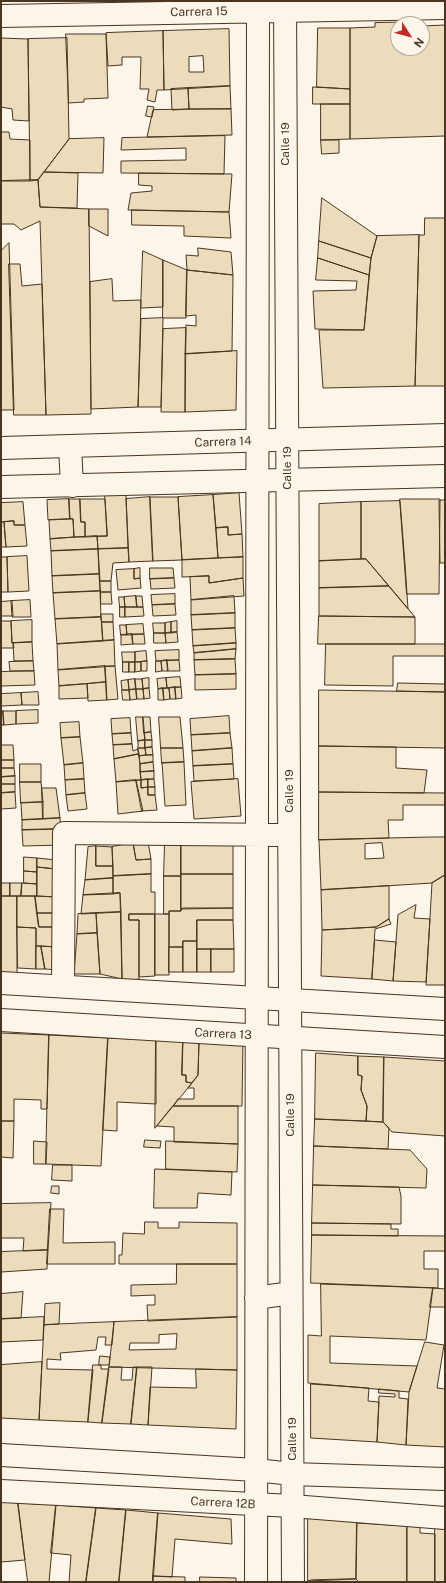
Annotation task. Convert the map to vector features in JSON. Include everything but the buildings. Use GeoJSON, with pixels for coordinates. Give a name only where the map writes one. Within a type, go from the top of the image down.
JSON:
{"type":"FeatureCollection","features":[{"type":"Feature","properties":{"kind":"street","name":"Carrera 15"},"geometry":{"type":"LineString","coordinates":[[1,16],[258,6],[445,8]]}},
{"type":"Feature","properties":{"kind":"street"},"geometry":{"type":"LineString","coordinates":[[256,1582],[258,6]]}},
{"type":"Feature","properties":{"kind":"street","name":"Calle 19"},"geometry":{"type":"LineString","coordinates":[[285,6],[293,1582]]}},
{"type":"Feature","properties":{"kind":"street"},"geometry":{"type":"LineString","coordinates":[[258,186],[285,186]]}},
{"type":"Feature","properties":{"kind":"street","name":"Carrera 14"},"geometry":{"type":"LineString","coordinates":[[1,448],[445,436]]}},
{"type":"Feature","properties":{"kind":"street"},"geometry":{"type":"LineString","coordinates":[[70,446],[72,486]]}},
{"type":"Feature","properties":{"kind":"street"},"geometry":{"type":"LineString","coordinates":[[1,487],[445,476]]}},
{"type":"Feature","properties":{"kind":"street"},"geometry":{"type":"LineString","coordinates":[[257,702],[288,703]]}},
{"type":"Feature","properties":{"kind":"street"},"geometry":{"type":"LineString","coordinates":[[63,986],[64,833],[289,835]]}},
{"type":"Feature","properties":{"kind":"street"},"geometry":{"type":"LineString","coordinates":[[1,983],[445,1009]]}},
{"type":"Feature","properties":{"kind":"street","name":"Carrera 13"},"geometry":{"type":"LineString","coordinates":[[1,1020],[445,1047]]}},
{"type":"Feature","properties":{"kind":"street"},"geometry":{"type":"LineString","coordinates":[[256,1298],[291,1293]]}},
{"type":"Feature","properties":{"kind":"street"},"geometry":{"type":"LineString","coordinates":[[1,1455],[256,1470],[292,1474],[445,1479]]}},
{"type":"Feature","properties":{"kind":"street","name":"Carrera 12B"},"geometry":{"type":"LineString","coordinates":[[1,1491],[292,1506],[445,1518]]}}]}
